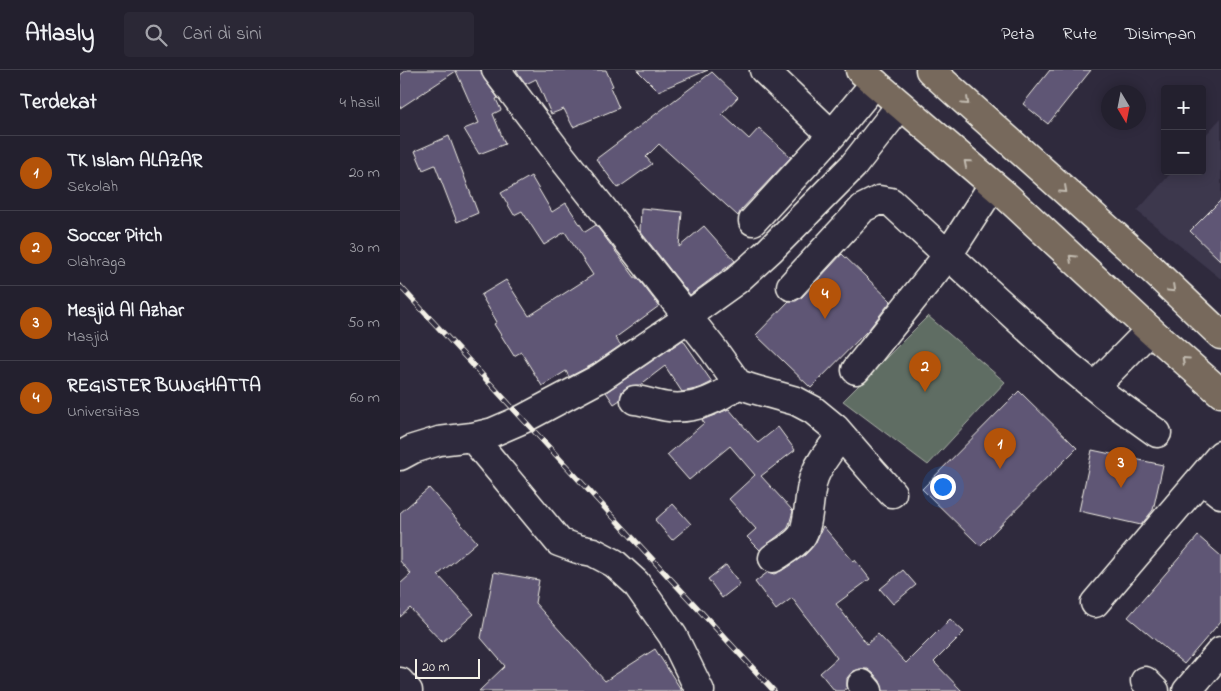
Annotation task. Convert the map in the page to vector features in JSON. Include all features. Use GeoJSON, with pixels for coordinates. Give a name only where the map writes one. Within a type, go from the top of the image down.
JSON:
{"type":"FeatureCollection","features":[{"type":"Feature","properties":{"kind":"main road"},"geometry":{"type":"LineString","coordinates":[[930,70],[1137,255],[1221,334]]}},
{"type":"Feature","properties":{"kind":"main road"},"geometry":{"type":"LineString","coordinates":[[868,76],[900,106],[999,190],[1221,393]]}},
{"type":"Feature","properties":{"kind":"street"},"geometry":{"type":"LineString","coordinates":[[496,70],[713,349],[738,384],[753,390],[796,400],[813,410],[841,436],[892,493]]}},
{"type":"Feature","properties":{"kind":"street"},"geometry":{"type":"LineString","coordinates":[[764,70],[832,135]]}},
{"type":"Feature","properties":{"kind":"street"},"geometry":{"type":"LineString","coordinates":[[753,221],[832,135],[868,76]]}},
{"type":"Feature","properties":{"kind":"street"},"geometry":{"type":"LineString","coordinates":[[400,456],[413,449],[439,441],[472,438],[493,432],[523,419],[600,378],[688,318],[770,250],[853,166],[900,106]]}},
{"type":"Feature","properties":{"kind":"street"},"geometry":{"type":"LineString","coordinates":[[856,370],[999,190]]}},
{"type":"Feature","properties":{"kind":"street"},"geometry":{"type":"LineString","coordinates":[[791,286],[863,208],[879,200],[891,202],[1069,366],[1157,433]]}},
{"type":"Feature","properties":{"kind":"street"},"geometry":{"type":"LineString","coordinates":[[1095,386],[1150,330]]}},
{"type":"Feature","properties":{"kind":"street"},"geometry":{"type":"LineString","coordinates":[[635,400],[669,407],[695,406],[720,396],[738,384]]}},
{"type":"Feature","properties":{"kind":"street"},"geometry":{"type":"LineString","coordinates":[[773,558],[800,538],[805,530],[809,493],[814,476],[821,462],[841,436]]}},
{"type":"Feature","properties":{"kind":"street"},"geometry":{"type":"LineString","coordinates":[[472,438],[559,542],[593,552],[614,563],[636,583],[673,636],[700,691]]}},
{"type":"Feature","properties":{"kind":"street"},"geometry":{"type":"LineString","coordinates":[[1095,603],[1211,486],[1221,455]]}},
{"type":"Feature","properties":{"kind":"street"},"geometry":{"type":"LineString","coordinates":[[1187,691],[1221,651]]}},
{"type":"Feature","properties":{"kind":"street"},"geometry":{"type":"LineString","coordinates":[[400,682],[408,691]]}},
{"type":"Feature","properties":{"kind":"shaded area"},"geometry":{"type":"Polygon","coordinates":[[[1221,118],[1221,279],[1137,211],[1169,175],[1206,175],[1206,135],[1221,118]]]}},
{"type":"Feature","properties":{"kind":"green space"},"geometry":{"type":"Polygon","coordinates":[[[928,316],[1005,382],[928,465],[843,401],[928,316]]]}},
{"type":"Feature","properties":{"kind":"building"},"geometry":{"type":"Polygon","coordinates":[[[407,70],[481,70],[484,79],[498,98],[496,99],[501,110],[493,114],[505,144],[479,154],[464,129],[479,123],[456,71],[400,108],[400,75],[407,70]]]}},
{"type":"Feature","properties":{"kind":"building"},"geometry":{"type":"Polygon","coordinates":[[[516,70],[606,70],[613,86],[610,87],[619,108],[573,127],[564,109],[551,114],[536,79],[526,84],[516,70]]]}},
{"type":"Feature","properties":{"kind":"building"},"geometry":{"type":"Polygon","coordinates":[[[637,70],[708,70],[658,91],[637,70]]]}},
{"type":"Feature","properties":{"kind":"building"},"geometry":{"type":"Polygon","coordinates":[[[1050,70],[1091,70],[1048,124],[1023,104],[1050,70]]]}},
{"type":"Feature","properties":{"kind":"building"},"geometry":{"type":"Polygon","coordinates":[[[712,72],[738,97],[722,114],[749,139],[759,128],[791,157],[741,210],[738,216],[659,144],[646,157],[652,164],[618,188],[596,159],[712,72]]]}},
{"type":"Feature","properties":{"kind":"building"},"geometry":{"type":"Polygon","coordinates":[[[449,136],[478,213],[457,222],[435,165],[423,170],[415,151],[449,136]]]}},
{"type":"Feature","properties":{"kind":"building"},"geometry":{"type":"Polygon","coordinates":[[[531,176],[552,212],[566,203],[585,232],[596,225],[636,279],[636,276],[659,306],[615,338],[621,345],[592,365],[569,377],[566,371],[542,386],[521,352],[514,356],[494,324],[497,322],[481,295],[506,280],[529,316],[593,275],[565,232],[544,245],[522,211],[514,215],[501,193],[531,176]]]}},
{"type":"Feature","properties":{"kind":"building"},"geometry":{"type":"Polygon","coordinates":[[[1221,200],[1221,261],[1190,231],[1221,200]]]}},
{"type":"Feature","properties":{"kind":"building"},"geometry":{"type":"Polygon","coordinates":[[[641,208],[682,212],[679,247],[704,226],[735,261],[690,295],[640,231],[641,208]]]}},
{"type":"Feature","properties":{"kind":"building"},"geometry":{"type":"Polygon","coordinates":[[[842,254],[891,301],[869,329],[811,388],[756,335],[789,301],[796,301],[802,297],[842,254]]]}},
{"type":"Feature","properties":{"kind":"building"},"geometry":{"type":"Polygon","coordinates":[[[683,340],[712,382],[700,388],[682,392],[665,366],[640,385],[629,386],[622,391],[620,400],[614,404],[606,392],[683,340]]]}},
{"type":"Feature","properties":{"kind":"building"},"geometry":{"type":"Polygon","coordinates":[[[1019,391],[1077,448],[980,546],[922,489],[1019,391]]]}},
{"type":"Feature","properties":{"kind":"building"},"geometry":{"type":"Polygon","coordinates":[[[729,409],[758,443],[778,427],[795,450],[761,476],[793,511],[788,528],[760,550],[747,537],[756,529],[729,499],[755,475],[730,446],[689,480],[667,455],[704,423],[702,420],[729,409]]]}},
{"type":"Feature","properties":{"kind":"building"},"geometry":{"type":"Polygon","coordinates":[[[1092,450],[1163,465],[1153,510],[1141,525],[1079,511],[1092,450]]]}},
{"type":"Feature","properties":{"kind":"building"},"geometry":{"type":"Polygon","coordinates":[[[429,488],[477,542],[438,575],[474,614],[442,642],[410,608],[400,617],[400,584],[411,574],[400,561],[400,513],[429,488]]]}},
{"type":"Feature","properties":{"kind":"building"},"geometry":{"type":"Polygon","coordinates":[[[673,504],[691,524],[672,540],[655,520],[673,504]]]}},
{"type":"Feature","properties":{"kind":"building"},"geometry":{"type":"Polygon","coordinates":[[[823,526],[870,579],[836,604],[867,644],[878,634],[906,663],[950,619],[964,632],[934,662],[962,691],[883,691],[880,681],[874,674],[868,669],[860,669],[852,672],[847,678],[847,688],[843,691],[835,691],[820,673],[837,658],[792,598],[776,610],[755,582],[768,572],[774,574],[781,571],[805,555],[815,544],[823,526]]]}},
{"type":"Feature","properties":{"kind":"building"},"geometry":{"type":"Polygon","coordinates":[[[1198,536],[1221,556],[1221,621],[1184,664],[1128,617],[1198,536]]]}},
{"type":"Feature","properties":{"kind":"building"},"geometry":{"type":"Polygon","coordinates":[[[726,565],[740,584],[722,598],[708,579],[726,565]]]}},
{"type":"Feature","properties":{"kind":"building"},"geometry":{"type":"Polygon","coordinates":[[[903,570],[916,585],[893,604],[880,589],[903,570]]]}},
{"type":"Feature","properties":{"kind":"building"},"geometry":{"type":"Polygon","coordinates":[[[494,572],[539,580],[535,603],[605,681],[655,649],[682,691],[479,691],[505,666],[481,638],[494,572]]]}},
{"type":"Feature","properties":{"kind":"railway"},"geometry":{"type":"LineString","coordinates":[[400,286],[774,691]]}},
{"type":"Feature","properties":{"kind":"place","name":"REGISTER BUNGHATTA"},"geometry":{"type":"Point","coordinates":[825,319]}},
{"type":"Feature","properties":{"kind":"place","name":"Soccer Pitch"},"geometry":{"type":"Point","coordinates":[925,392]}},
{"type":"Feature","properties":{"kind":"place","name":"TK Islam ALAZAR"},"geometry":{"type":"Point","coordinates":[1000,469]}},
{"type":"Feature","properties":{"kind":"place","name":"Mesjid Al Azhar"},"geometry":{"type":"Point","coordinates":[1121,488]}}]}
